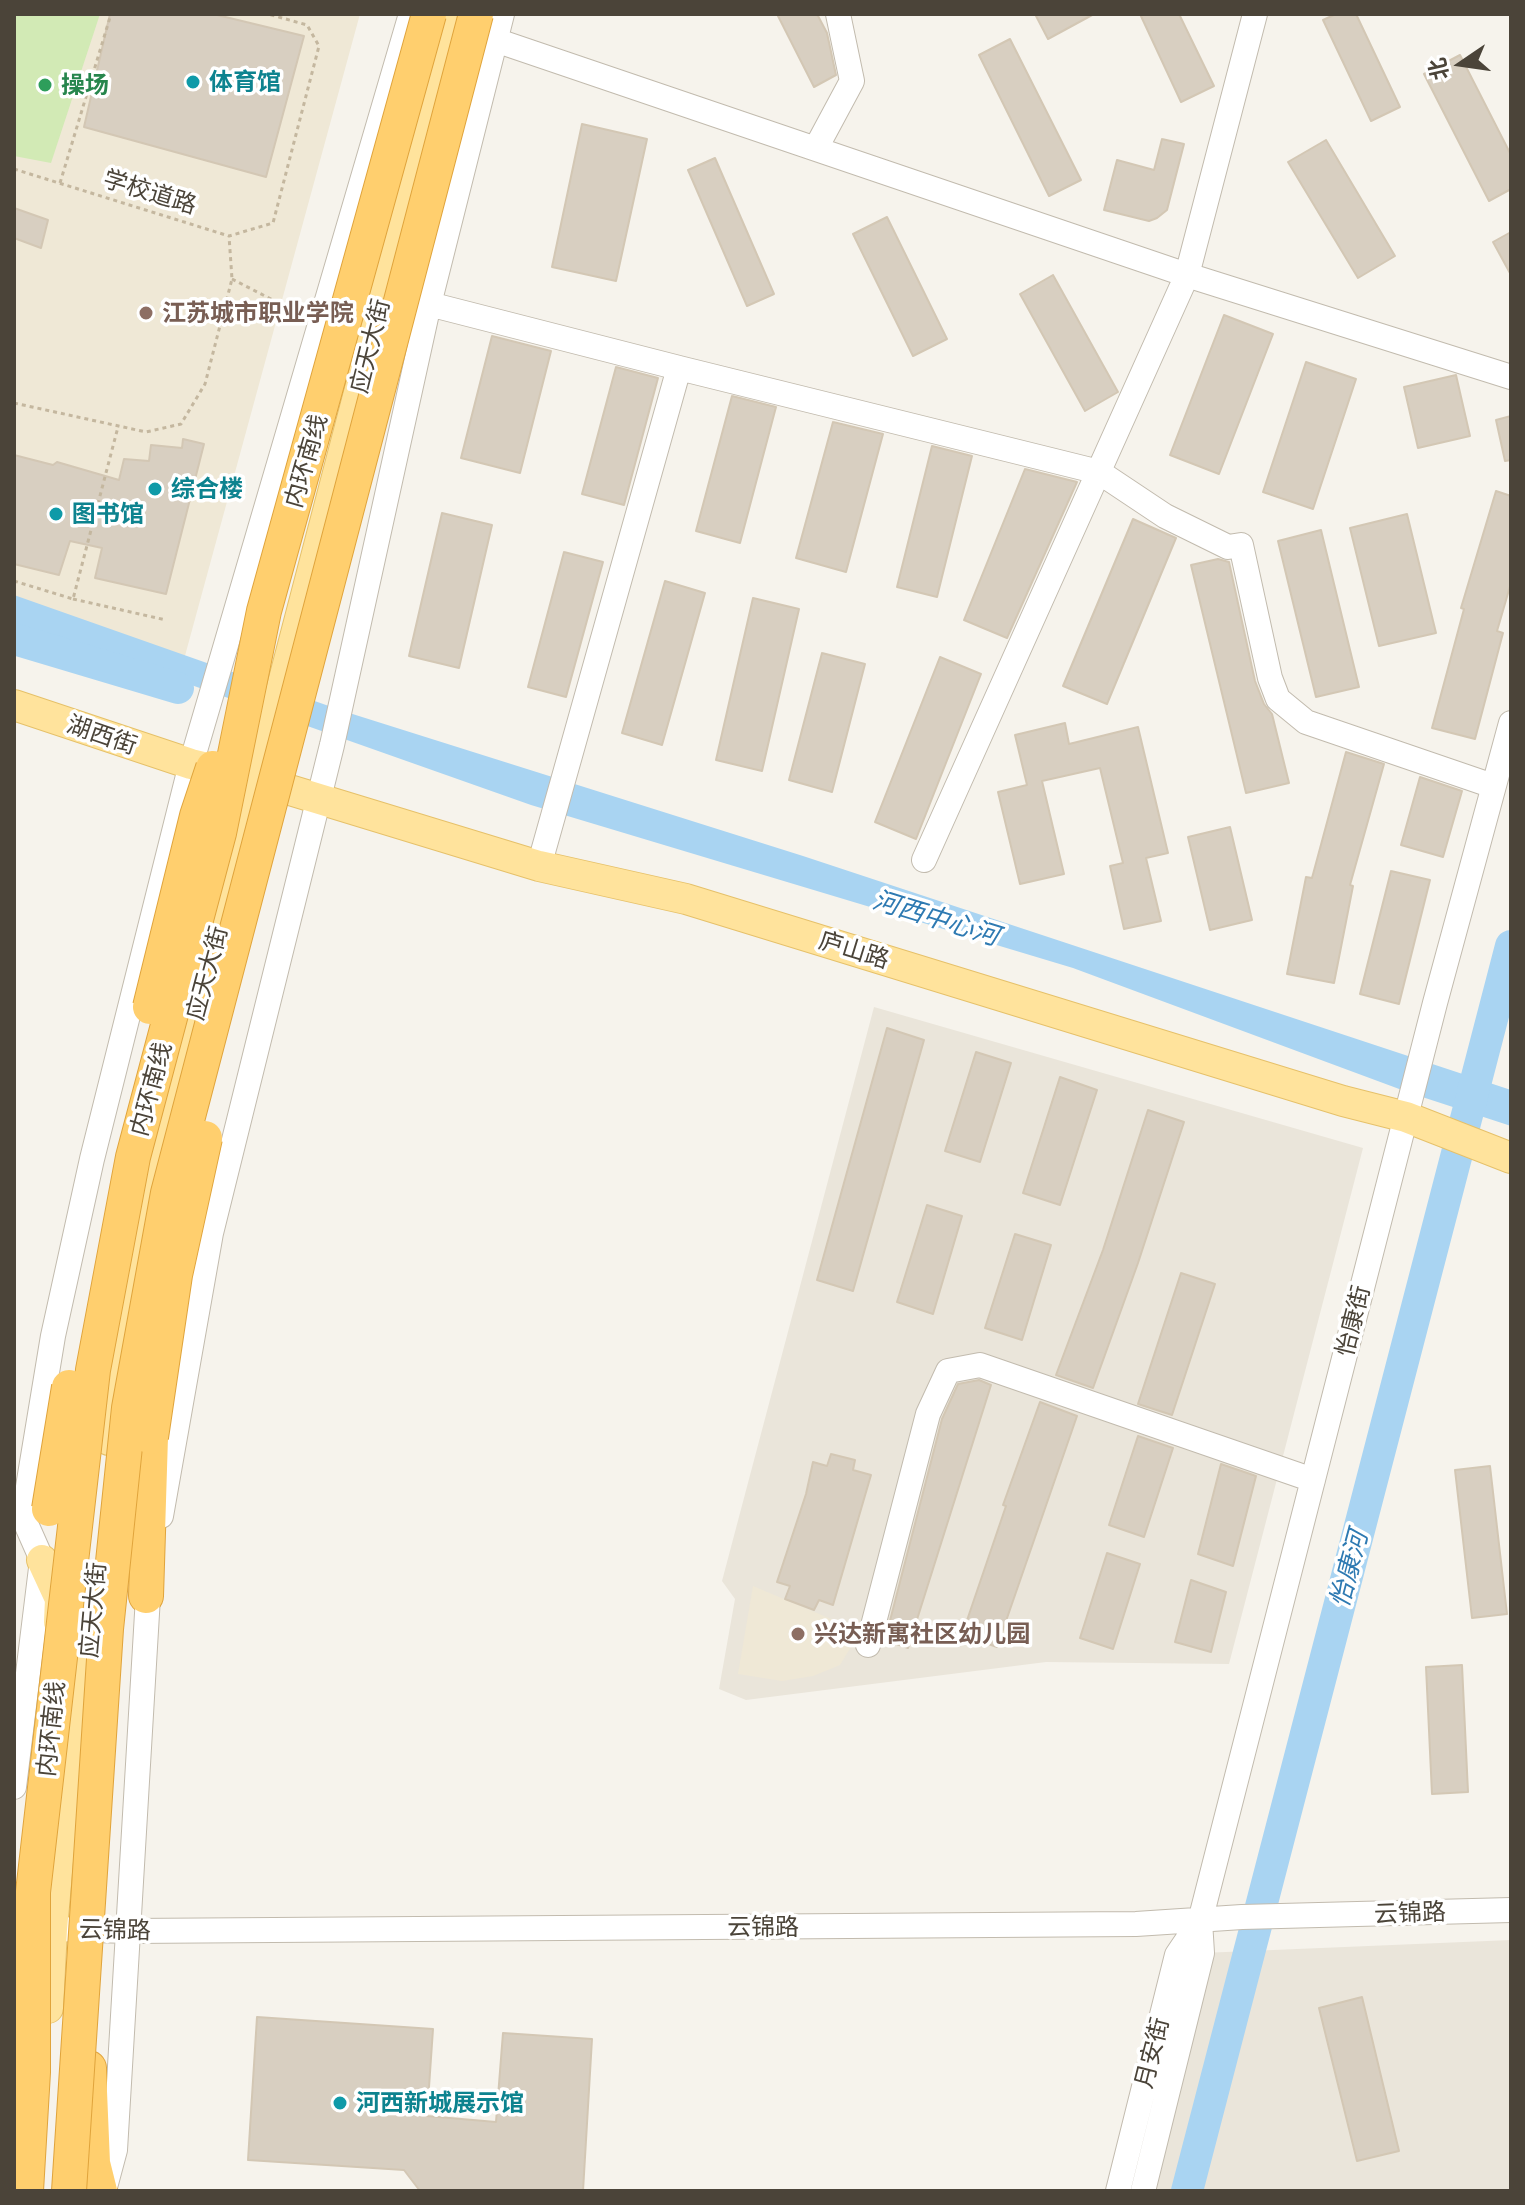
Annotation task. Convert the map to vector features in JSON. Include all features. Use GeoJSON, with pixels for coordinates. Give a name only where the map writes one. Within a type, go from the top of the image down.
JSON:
{"type":"FeatureCollection","features":[{"type":"Feature","properties":{"kind":"highway","name":"内环南线"},"geometry":{"type":"LineString","coordinates":[[26,2191],[33,2072],[33,1892],[93,1370],[133,1157],[219,833],[264,611],[429,14]]}},
{"type":"Feature","properties":{"kind":"highway","name":"内环南线"},"geometry":{"type":"LineString","coordinates":[[68,2191],[106,1629],[131,1393],[168,1193],[313,630],[486,27]]}},
{"type":"Feature","properties":{"kind":"highway"},"geometry":{"type":"LineString","coordinates":[[82,1585],[49,1509],[83,1298],[197,816],[264,611]]}},
{"type":"Feature","properties":{"kind":"highway"},"geometry":{"type":"LineString","coordinates":[[146,1596],[151,1437],[175,1275],[202,1151],[284,832],[313,630]]}},
{"type":"Feature","properties":{"kind":"highway"},"geometry":{"type":"LineString","coordinates":[[14,2003],[33,1892]]}},
{"type":"Feature","properties":{"kind":"highway"},"geometry":{"type":"LineString","coordinates":[[84,1960],[93,2163],[102,2191]]}},
{"type":"Feature","properties":{"kind":"main road","name":"应天大街"},"geometry":{"type":"LineString","coordinates":[[39,2191],[61,1930],[113,1400],[150,1192],[444,14]]}},
{"type":"Feature","properties":{"kind":"main road","name":"应天大街"},"geometry":{"type":"LineString","coordinates":[[68,2191],[55,2142],[61,1930],[82,1585],[104,1399],[141,1189],[458,14]]}},
{"type":"Feature","properties":{"kind":"main road","name":"湖西街"},"geometry":{"type":"LineString","coordinates":[[14,705],[191,764]]}},
{"type":"Feature","properties":{"kind":"main road","name":"庐山路"},"geometry":{"type":"LineString","coordinates":[[191,764],[686,899],[1343,1101],[1411,1110],[1511,1158]]}},
{"type":"Feature","properties":{"kind":"main road"},"geometry":{"type":"LineString","coordinates":[[42,1560],[60,1599],[61,1930]]}},
{"type":"Feature","properties":{"kind":"street"},"geometry":{"type":"LineString","coordinates":[[14,1787],[42,1560],[23,1517],[53,1336],[92,1159],[191,764],[411,14]]}},
{"type":"Feature","properties":{"kind":"street","name":"应天大街"},"geometry":{"type":"LineString","coordinates":[[102,2191],[115,2150],[130,1931],[146,1596],[211,1233],[318,799],[429,304],[486,27],[502,14]]}},
{"type":"Feature","properties":{"kind":"street"},"geometry":{"type":"LineString","coordinates":[[816,148],[852,81],[838,14]]}},
{"type":"Feature","properties":{"kind":"street"},"geometry":{"type":"LineString","coordinates":[[924,860],[1187,275],[1255,14]]}},
{"type":"Feature","properties":{"kind":"street"},"geometry":{"type":"LineString","coordinates":[[486,27],[816,148],[1187,275],[1511,377]]}},
{"type":"Feature","properties":{"kind":"street"},"geometry":{"type":"LineString","coordinates":[[429,304],[1099,472],[1165,516],[1228,547],[1241,545],[1270,678],[1278,699],[1306,722],[1493,786]]}},
{"type":"Feature","properties":{"kind":"street"},"geometry":{"type":"LineString","coordinates":[[541,860],[679,368]]}},
{"type":"Feature","properties":{"kind":"street","name":"怡康街"},"geometry":{"type":"LineString","coordinates":[[1200,1921],[1411,1110],[1435,1003],[1511,723]]}},
{"type":"Feature","properties":{"kind":"street"},"geometry":{"type":"LineString","coordinates":[[868,1645],[928,1414],[948,1371],[980,1365],[1313,1480]]}},
{"type":"Feature","properties":{"kind":"street","name":"云锦路"},"geometry":{"type":"LineString","coordinates":[[14,1928],[130,1931],[1120,1924],[1242,1917],[1511,1910]]}},
{"type":"Feature","properties":{"kind":"street"},"geometry":{"type":"LineString","coordinates":[[1143,2191],[1202,1953],[1200,1921]]}},
{"type":"Feature","properties":{"kind":"street","name":"月安街"},"geometry":{"type":"LineString","coordinates":[[1118,2191],[1177,1955],[1200,1921]]}},
{"type":"Feature","properties":{"kind":"path"},"geometry":{"type":"LineString","coordinates":[[60,183],[111,14]]}},
{"type":"Feature","properties":{"kind":"path"},"geometry":{"type":"LineString","coordinates":[[14,403],[146,432],[181,424],[205,384],[232,279],[229,236],[273,223],[319,46],[307,25],[268,14]]}},
{"type":"Feature","properties":{"kind":"path","name":"学校道路"},"geometry":{"type":"LineString","coordinates":[[14,169],[229,236]]}},
{"type":"Feature","properties":{"kind":"path"},"geometry":{"type":"LineString","coordinates":[[232,279],[319,324]]}},
{"type":"Feature","properties":{"kind":"path"},"geometry":{"type":"LineString","coordinates":[[73,599],[118,427]]}},
{"type":"Feature","properties":{"kind":"path"},"geometry":{"type":"LineString","coordinates":[[14,581],[73,599],[166,620]]}},
{"type":"Feature","properties":{"kind":"shaded area","name":"江苏城市职业学院"},"geometry":{"type":"Polygon","coordinates":[[[14,14],[360,14],[180,674],[14,612],[14,14]]]}},
{"type":"Feature","properties":{"kind":"shaded area"},"geometry":{"type":"Polygon","coordinates":[[[874,1007],[1363,1148],[1229,1664],[1046,1662],[746,1700],[719,1689],[735,1599],[722,1581],[874,1007]]]}},
{"type":"Feature","properties":{"kind":"shaded area","name":"兴达新寓社区幼儿园"},"geometry":{"type":"Polygon","coordinates":[[[753,1586],[850,1627],[854,1642],[840,1665],[813,1676],[782,1681],[738,1674],[753,1586]]]}},
{"type":"Feature","properties":{"kind":"shaded area"},"geometry":{"type":"Polygon","coordinates":[[[1511,1940],[1511,2191],[1143,2191],[1202,1953],[1511,1940]]]}},
{"type":"Feature","properties":{"kind":"green space","name":"操场"},"geometry":{"type":"Polygon","coordinates":[[[14,14],[100,14],[51,163],[14,156],[14,14]]]}},
{"type":"Feature","properties":{"kind":"water"},"geometry":{"type":"Polygon","coordinates":[[[14,595],[343,711],[803,856],[1511,1090],[1511,1126],[1410,1093],[1073,968],[531,805],[163,675],[14,629],[14,595]]]}},
{"type":"Feature","properties":{"kind":"building","name":"体育馆"},"geometry":{"type":"Polygon","coordinates":[[[110,14],[213,14],[304,36],[266,177],[84,127],[110,14]]]}},
{"type":"Feature","properties":{"kind":"building"},"geometry":{"type":"Polygon","coordinates":[[[777,14],[817,14],[827,33],[836,75],[814,87],[777,14]]]}},
{"type":"Feature","properties":{"kind":"building"},"geometry":{"type":"Polygon","coordinates":[[[1035,14],[1094,14],[1048,39],[1035,14]]]}},
{"type":"Feature","properties":{"kind":"building"},"geometry":{"type":"Polygon","coordinates":[[[1140,14],[1179,14],[1214,86],[1181,102],[1140,14]]]}},
{"type":"Feature","properties":{"kind":"building"},"geometry":{"type":"Polygon","coordinates":[[[1336,14],[1356,14],[1400,107],[1371,121],[1323,20],[1336,14]]]}},
{"type":"Feature","properties":{"kind":"building"},"geometry":{"type":"Polygon","coordinates":[[[1010,39],[1081,180],[1049,196],[979,55],[1010,39]]]}},
{"type":"Feature","properties":{"kind":"building"},"geometry":{"type":"Polygon","coordinates":[[[1460,55],[1511,155],[1511,189],[1489,201],[1424,74],[1460,55]]]}},
{"type":"Feature","properties":{"kind":"building"},"geometry":{"type":"Polygon","coordinates":[[[582,124],[647,139],[616,281],[552,267],[582,124]]]}},
{"type":"Feature","properties":{"kind":"building"},"geometry":{"type":"Polygon","coordinates":[[[1162,139],[1184,144],[1167,210],[1149,221],[1104,210],[1117,160],[1154,170],[1162,139]]]}},
{"type":"Feature","properties":{"kind":"building"},"geometry":{"type":"Polygon","coordinates":[[[1326,140],[1395,256],[1358,278],[1288,162],[1326,140]]]}},
{"type":"Feature","properties":{"kind":"building"},"geometry":{"type":"Polygon","coordinates":[[[715,158],[774,294],[747,306],[688,170],[715,158]]]}},
{"type":"Feature","properties":{"kind":"building"},"geometry":{"type":"Polygon","coordinates":[[[14,208],[48,220],[41,248],[14,238],[14,208]]]}},
{"type":"Feature","properties":{"kind":"building"},"geometry":{"type":"Polygon","coordinates":[[[887,217],[947,339],[913,356],[853,234],[887,217]]]}},
{"type":"Feature","properties":{"kind":"building"},"geometry":{"type":"Polygon","coordinates":[[[1511,232],[1511,275],[1493,242],[1511,232]]]}},
{"type":"Feature","properties":{"kind":"building"},"geometry":{"type":"Polygon","coordinates":[[[1053,275],[1118,392],[1085,411],[1020,294],[1053,275]]]}},
{"type":"Feature","properties":{"kind":"building"},"geometry":{"type":"Polygon","coordinates":[[[1224,315],[1273,334],[1219,474],[1170,455],[1224,315]]]}},
{"type":"Feature","properties":{"kind":"building"},"geometry":{"type":"Polygon","coordinates":[[[492,336],[551,351],[520,473],[461,458],[492,336]]]}},
{"type":"Feature","properties":{"kind":"building"},"geometry":{"type":"Polygon","coordinates":[[[1306,362],[1356,379],[1313,509],[1263,492],[1306,362]]]}},
{"type":"Feature","properties":{"kind":"building"},"geometry":{"type":"Polygon","coordinates":[[[616,367],[658,378],[624,505],[582,494],[616,367]]]}},
{"type":"Feature","properties":{"kind":"building"},"geometry":{"type":"Polygon","coordinates":[[[1456,375],[1470,436],[1418,448],[1404,387],[1456,375]]]}},
{"type":"Feature","properties":{"kind":"building"},"geometry":{"type":"Polygon","coordinates":[[[732,396],[776,407],[740,543],[696,531],[732,396]]]}},
{"type":"Feature","properties":{"kind":"building"},"geometry":{"type":"Polygon","coordinates":[[[1511,416],[1511,460],[1505,461],[1496,420],[1511,416]]]}},
{"type":"Feature","properties":{"kind":"building"},"geometry":{"type":"Polygon","coordinates":[[[833,422],[883,434],[846,572],[796,558],[833,422]]]}},
{"type":"Feature","properties":{"kind":"building"},"geometry":{"type":"Polygon","coordinates":[[[183,439],[204,444],[166,594],[95,578],[102,548],[70,541],[59,575],[14,564],[14,455],[53,465],[57,462],[119,480],[124,459],[149,461],[151,445],[182,448],[183,439]]]}},
{"type":"Feature","properties":{"kind":"building"},"geometry":{"type":"Polygon","coordinates":[[[932,446],[972,456],[937,597],[897,587],[932,446]]]}},
{"type":"Feature","properties":{"kind":"building"},"geometry":{"type":"Polygon","coordinates":[[[1025,469],[1077,482],[1007,638],[964,620],[1025,469]]]}},
{"type":"Feature","properties":{"kind":"building"},"geometry":{"type":"Polygon","coordinates":[[[1496,491],[1511,496],[1511,583],[1497,631],[1503,633],[1475,739],[1432,728],[1464,609],[1461,608],[1496,491]]]}},
{"type":"Feature","properties":{"kind":"building"},"geometry":{"type":"Polygon","coordinates":[[[442,513],[492,525],[459,668],[409,656],[442,513]]]}},
{"type":"Feature","properties":{"kind":"building"},"geometry":{"type":"Polygon","coordinates":[[[1407,514],[1436,633],[1379,646],[1350,528],[1407,514]]]}},
{"type":"Feature","properties":{"kind":"building"},"geometry":{"type":"Polygon","coordinates":[[[1133,519],[1176,538],[1107,704],[1063,686],[1133,519]]]}},
{"type":"Feature","properties":{"kind":"building"},"geometry":{"type":"Polygon","coordinates":[[[1321,530],[1359,687],[1316,697],[1278,541],[1321,530]]]}},
{"type":"Feature","properties":{"kind":"building"},"geometry":{"type":"Polygon","coordinates":[[[564,552],[603,562],[566,697],[528,687],[564,552]]]}},
{"type":"Feature","properties":{"kind":"building"},"geometry":{"type":"Polygon","coordinates":[[[1218,559],[1229,562],[1255,681],[1264,704],[1272,714],[1289,783],[1246,793],[1191,565],[1218,559]]]}},
{"type":"Feature","properties":{"kind":"building"},"geometry":{"type":"Polygon","coordinates":[[[665,581],[705,593],[662,745],[622,733],[665,581]]]}},
{"type":"Feature","properties":{"kind":"building"},"geometry":{"type":"Polygon","coordinates":[[[753,598],[799,609],[762,771],[716,760],[753,598]]]}},
{"type":"Feature","properties":{"kind":"building"},"geometry":{"type":"Polygon","coordinates":[[[822,653],[865,664],[832,792],[789,780],[822,653]]]}},
{"type":"Feature","properties":{"kind":"building"},"geometry":{"type":"Polygon","coordinates":[[[940,657],[981,674],[916,839],[875,822],[940,657]]]}},
{"type":"Feature","properties":{"kind":"building"},"geometry":{"type":"Polygon","coordinates":[[[1065,723],[1069,744],[1138,727],[1168,853],[1146,858],[1161,921],[1124,929],[1110,866],[1123,863],[1100,768],[1042,781],[1064,874],[1020,884],[998,792],[1027,785],[1015,735],[1065,723]]]}},
{"type":"Feature","properties":{"kind":"building"},"geometry":{"type":"Polygon","coordinates":[[[1346,752],[1384,764],[1350,885],[1353,886],[1334,983],[1287,974],[1306,877],[1312,878],[1346,752]]]}},
{"type":"Feature","properties":{"kind":"building"},"geometry":{"type":"Polygon","coordinates":[[[1420,777],[1462,791],[1443,857],[1401,845],[1420,777]]]}},
{"type":"Feature","properties":{"kind":"building"},"geometry":{"type":"Polygon","coordinates":[[[1230,827],[1252,920],[1210,930],[1188,837],[1230,827]]]}},
{"type":"Feature","properties":{"kind":"building"},"geometry":{"type":"Polygon","coordinates":[[[1391,871],[1430,880],[1399,1004],[1360,994],[1391,871]]]}},
{"type":"Feature","properties":{"kind":"building"},"geometry":{"type":"Polygon","coordinates":[[[887,1028],[924,1040],[853,1291],[817,1280],[887,1028]]]}},
{"type":"Feature","properties":{"kind":"building"},"geometry":{"type":"Polygon","coordinates":[[[976,1052],[1011,1063],[980,1162],[945,1151],[976,1052]]]}},
{"type":"Feature","properties":{"kind":"building"},"geometry":{"type":"Polygon","coordinates":[[[1060,1077],[1097,1090],[1060,1205],[1023,1193],[1060,1077]]]}},
{"type":"Feature","properties":{"kind":"building"},"geometry":{"type":"Polygon","coordinates":[[[1148,1110],[1184,1122],[1093,1388],[1056,1375],[1103,1250],[1148,1110]]]}},
{"type":"Feature","properties":{"kind":"building"},"geometry":{"type":"Polygon","coordinates":[[[927,1205],[962,1216],[933,1314],[897,1302],[927,1205]]]}},
{"type":"Feature","properties":{"kind":"building"},"geometry":{"type":"Polygon","coordinates":[[[1015,1234],[1051,1245],[1022,1340],[985,1328],[1015,1234]]]}},
{"type":"Feature","properties":{"kind":"building"},"geometry":{"type":"Polygon","coordinates":[[[1181,1273],[1215,1284],[1172,1415],[1138,1404],[1181,1273]]]}},
{"type":"Feature","properties":{"kind":"building"},"geometry":{"type":"Polygon","coordinates":[[[979,1380],[991,1385],[908,1648],[885,1640],[942,1419],[958,1384],[979,1380]]]}},
{"type":"Feature","properties":{"kind":"building"},"geometry":{"type":"Polygon","coordinates":[[[1040,1402],[1077,1416],[997,1647],[962,1635],[1040,1402]]]}},
{"type":"Feature","properties":{"kind":"building"},"geometry":{"type":"Polygon","coordinates":[[[1138,1436],[1173,1448],[1144,1537],[1109,1525],[1138,1436]]]}},
{"type":"Feature","properties":{"kind":"building"},"geometry":{"type":"Polygon","coordinates":[[[831,1454],[855,1460],[853,1470],[871,1475],[833,1605],[819,1600],[814,1610],[785,1599],[790,1586],[777,1582],[806,1494],[813,1462],[827,1466],[831,1454]]]}},
{"type":"Feature","properties":{"kind":"building"},"geometry":{"type":"Polygon","coordinates":[[[1221,1464],[1256,1476],[1233,1566],[1198,1554],[1221,1464]]]}},
{"type":"Feature","properties":{"kind":"building"},"geometry":{"type":"Polygon","coordinates":[[[1490,1466],[1507,1614],[1472,1618],[1455,1470],[1490,1466]]]}},
{"type":"Feature","properties":{"kind":"building"},"geometry":{"type":"Polygon","coordinates":[[[1107,1553],[1140,1564],[1113,1649],[1080,1638],[1107,1553]]]}},
{"type":"Feature","properties":{"kind":"building"},"geometry":{"type":"Polygon","coordinates":[[[1191,1580],[1226,1592],[1211,1652],[1175,1642],[1191,1580]]]}},
{"type":"Feature","properties":{"kind":"building"},"geometry":{"type":"Polygon","coordinates":[[[1462,1665],[1468,1792],[1432,1794],[1426,1667],[1462,1665]]]}},
{"type":"Feature","properties":{"kind":"building"},"geometry":{"type":"Polygon","coordinates":[[[1362,1997],[1399,2151],[1357,2161],[1319,2008],[1362,1997]]]}},
{"type":"Feature","properties":{"kind":"building","name":"河西新城展示馆"},"geometry":{"type":"Polygon","coordinates":[[[257,2017],[433,2029],[427,2116],[496,2122],[503,2033],[592,2039],[583,2191],[420,2191],[404,2170],[248,2160],[257,2017]]]}},
{"type":"Feature","properties":{"kind":"waterway","name":"河西中心河"},"geometry":{"type":"LineString","coordinates":[[14,639],[178,688]]}},
{"type":"Feature","properties":{"kind":"waterway","name":"怡康河"},"geometry":{"type":"LineString","coordinates":[[1187,2191],[1511,946]]}},
{"type":"Feature","properties":{"kind":"place","name":"体育馆"},"geometry":{"type":"Point","coordinates":[193,82]}},
{"type":"Feature","properties":{"kind":"place","name":"操场"},"geometry":{"type":"Point","coordinates":[45,85]}},
{"type":"Feature","properties":{"kind":"place","name":"江苏城市职业学院"},"geometry":{"type":"Point","coordinates":[146,313]}},
{"type":"Feature","properties":{"kind":"place","name":"综合楼"},"geometry":{"type":"Point","coordinates":[155,489]}},
{"type":"Feature","properties":{"kind":"place","name":"图书馆"},"geometry":{"type":"Point","coordinates":[56,514]}},
{"type":"Feature","properties":{"kind":"place","name":"兴达新寓社区幼儿园"},"geometry":{"type":"Point","coordinates":[798,1634]}},
{"type":"Feature","properties":{"kind":"place","name":"河西新城展示馆"},"geometry":{"type":"Point","coordinates":[340,2103]}}]}
